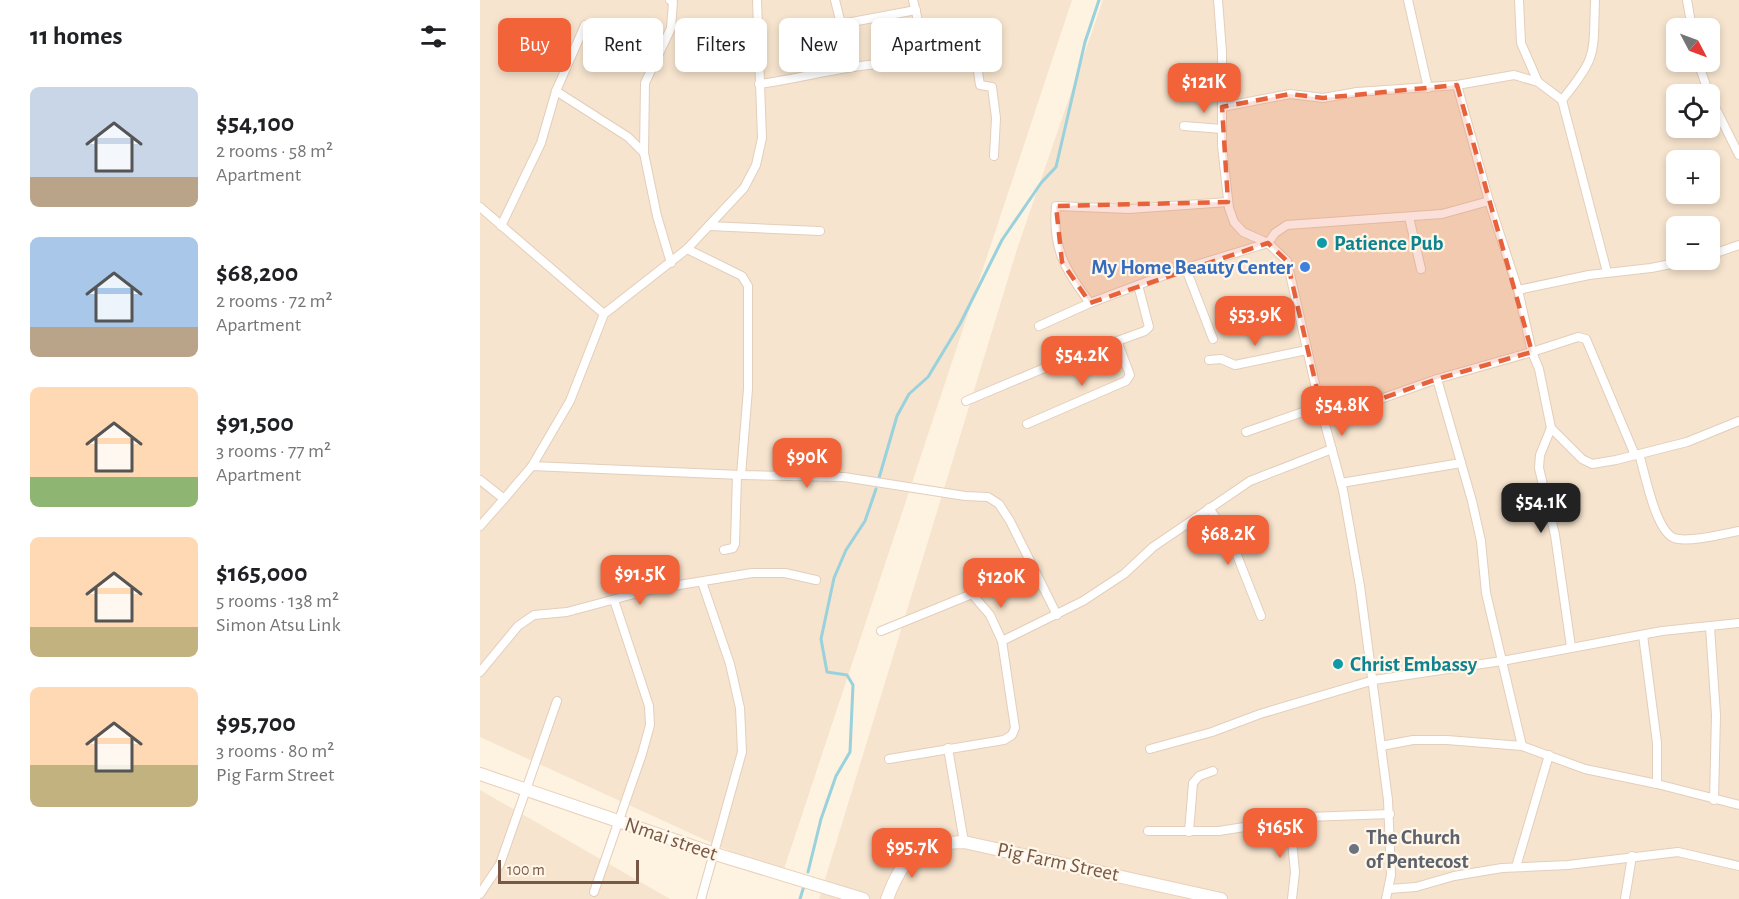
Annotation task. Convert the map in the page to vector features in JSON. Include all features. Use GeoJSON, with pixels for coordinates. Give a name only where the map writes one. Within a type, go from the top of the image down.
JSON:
{"type":"FeatureCollection","features":[{"type":"Feature","properties":{"kind":"street"},"geometry":{"type":"LineString","coordinates":[[670,0],[673,2],[671,28],[645,82],[644,153],[657,216],[671,263]]}},
{"type":"Feature","properties":{"kind":"street"},"geometry":{"type":"LineString","coordinates":[[480,526],[532,466],[570,401],[604,314],[687,249],[744,188],[756,165],[762,138],[757,0]]}},
{"type":"Feature","properties":{"kind":"street"},"geometry":{"type":"LineString","coordinates":[[835,0],[841,24],[916,10]]}},
{"type":"Feature","properties":{"kind":"street"},"geometry":{"type":"LineString","coordinates":[[912,0],[923,41],[972,31],[980,85],[992,87],[996,118],[994,156]]}},
{"type":"Feature","properties":{"kind":"street"},"geometry":{"type":"LineString","coordinates":[[1218,0],[1222,129],[1228,202],[1234,222],[1243,231],[1269,243],[1287,261],[1320,406],[1341,483],[1374,680],[1390,814],[1392,835],[1389,889],[1386,899]]}},
{"type":"Feature","properties":{"kind":"street"},"geometry":{"type":"LineString","coordinates":[[1408,0],[1428,88]]}},
{"type":"Feature","properties":{"kind":"street"},"geometry":{"type":"LineString","coordinates":[[1519,0],[1521,43],[1538,82]]}},
{"type":"Feature","properties":{"kind":"street"},"geometry":{"type":"LineString","coordinates":[[1562,100],[1585,72],[1592,58],[1595,0]]}},
{"type":"Feature","properties":{"kind":"street"},"geometry":{"type":"LineString","coordinates":[[1687,0],[1690,18]]}},
{"type":"Feature","properties":{"kind":"street"},"geometry":{"type":"LineString","coordinates":[[501,226],[541,142],[556,91],[583,30]]}},
{"type":"Feature","properties":{"kind":"street"},"geometry":{"type":"LineString","coordinates":[[759,84],[871,65]]}},
{"type":"Feature","properties":{"kind":"street"},"geometry":{"type":"LineString","coordinates":[[1222,107],[1290,94],[1323,98],[1357,92],[1457,85],[1514,75],[1538,82],[1562,100],[1606,272]]}},
{"type":"Feature","properties":{"kind":"street"},"geometry":{"type":"LineString","coordinates":[[1457,85],[1489,201],[1518,290],[1532,352],[1539,369],[1551,428],[1582,459],[1592,464],[1599,464],[1687,442],[1739,421]]}},
{"type":"Feature","properties":{"kind":"street"},"geometry":{"type":"LineString","coordinates":[[556,91],[628,137],[644,153]]}},
{"type":"Feature","properties":{"kind":"street"},"geometry":{"type":"LineString","coordinates":[[1720,116],[1739,155]]}},
{"type":"Feature","properties":{"kind":"street"},"geometry":{"type":"LineString","coordinates":[[1184,126],[1222,129]]}},
{"type":"Feature","properties":{"kind":"street"},"geometry":{"type":"LineString","coordinates":[[1039,326],[1138,285],[1269,243],[1275,233],[1287,225],[1442,214],[1489,201]]}},
{"type":"Feature","properties":{"kind":"street"},"geometry":{"type":"LineString","coordinates":[[1090,303],[1062,262],[1055,219],[1056,206],[1129,209],[1228,202]]}},
{"type":"Feature","properties":{"kind":"street"},"geometry":{"type":"LineString","coordinates":[[480,207],[604,314]]}},
{"type":"Feature","properties":{"kind":"street"},"geometry":{"type":"LineString","coordinates":[[1409,217],[1420,268]]}},
{"type":"Feature","properties":{"kind":"street"},"geometry":{"type":"LineString","coordinates":[[709,226],[820,231]]}},
{"type":"Feature","properties":{"kind":"street"},"geometry":{"type":"LineString","coordinates":[[1720,252],[1739,246]]}},
{"type":"Feature","properties":{"kind":"street"},"geometry":{"type":"LineString","coordinates":[[687,249],[742,276],[748,286],[748,389],[735,544],[733,548],[724,550]]}},
{"type":"Feature","properties":{"kind":"street"},"geometry":{"type":"LineString","coordinates":[[1518,290],[1606,272],[1666,265]]}},
{"type":"Feature","properties":{"kind":"street"},"geometry":{"type":"LineString","coordinates":[[1186,269],[1213,339]]}},
{"type":"Feature","properties":{"kind":"street"},"geometry":{"type":"LineString","coordinates":[[966,401],[1149,327],[1138,285]]}},
{"type":"Feature","properties":{"kind":"street"},"geometry":{"type":"LineString","coordinates":[[1324,419],[1437,378],[1532,352],[1578,336],[1586,339],[1637,454],[1657,514],[1668,533],[1676,539],[1689,539],[1739,531]]}},
{"type":"Feature","properties":{"kind":"street"},"geometry":{"type":"LineString","coordinates":[[1027,424],[1126,381],[1130,375],[1117,341]]}},
{"type":"Feature","properties":{"kind":"street"},"geometry":{"type":"LineString","coordinates":[[1209,360],[1221,359],[1235,365],[1307,350]]}},
{"type":"Feature","properties":{"kind":"street"},"geometry":{"type":"LineString","coordinates":[[1437,378],[1480,541],[1486,593],[1522,746]]}},
{"type":"Feature","properties":{"kind":"street"},"geometry":{"type":"LineString","coordinates":[[1246,432],[1320,406]]}},
{"type":"Feature","properties":{"kind":"street"},"geometry":{"type":"LineString","coordinates":[[1551,428],[1540,455],[1539,468],[1555,535],[1571,646]]}},
{"type":"Feature","properties":{"kind":"street"},"geometry":{"type":"LineString","coordinates":[[1002,641],[1057,615],[1124,574],[1153,547],[1250,481],[1332,449]]}},
{"type":"Feature","properties":{"kind":"street"},"geometry":{"type":"LineString","coordinates":[[1341,483],[1461,463]]}},
{"type":"Feature","properties":{"kind":"street"},"geometry":{"type":"LineString","coordinates":[[532,466],[844,477],[965,496],[988,497],[999,504],[1011,521],[1057,615]]}},
{"type":"Feature","properties":{"kind":"street"},"geometry":{"type":"LineString","coordinates":[[480,480],[504,499]]}},
{"type":"Feature","properties":{"kind":"street"},"geometry":{"type":"LineString","coordinates":[[1209,508],[1235,550],[1261,616]]}},
{"type":"Feature","properties":{"kind":"street"},"geometry":{"type":"LineString","coordinates":[[881,631],[972,594],[1031,565]]}},
{"type":"Feature","properties":{"kind":"street"},"geometry":{"type":"LineString","coordinates":[[480,672],[518,626],[534,615],[567,612],[614,600],[752,573],[785,573],[816,580]]}},
{"type":"Feature","properties":{"kind":"street"},"geometry":{"type":"LineString","coordinates":[[701,899],[742,752],[740,708],[730,664],[702,582]]}},
{"type":"Feature","properties":{"kind":"street"},"geometry":{"type":"LineString","coordinates":[[889,759],[994,742],[1012,735],[1015,728],[1002,641],[990,615],[972,594]]}},
{"type":"Feature","properties":{"kind":"street"},"geometry":{"type":"LineString","coordinates":[[594,892],[642,754],[649,715],[649,706],[614,600]]}},
{"type":"Feature","properties":{"kind":"street"},"geometry":{"type":"LineString","coordinates":[[1150,749],[1212,732],[1260,714],[1374,680],[1502,661],[1571,646],[1739,622]]}},
{"type":"Feature","properties":{"kind":"street"},"geometry":{"type":"LineString","coordinates":[[1710,627],[1716,715],[1714,800]]}},
{"type":"Feature","properties":{"kind":"street"},"geometry":{"type":"LineString","coordinates":[[1643,635],[1657,743],[1657,784]]}},
{"type":"Feature","properties":{"kind":"street"},"geometry":{"type":"LineString","coordinates":[[480,894],[500,864],[557,701]]}},
{"type":"Feature","properties":{"kind":"street"},"geometry":{"type":"LineString","coordinates":[[1381,746],[1424,740],[1522,746],[1585,769],[1739,805]]}},
{"type":"Feature","properties":{"kind":"street"},"geometry":{"type":"LineString","coordinates":[[948,748],[964,842]]}},
{"type":"Feature","properties":{"kind":"street"},"geometry":{"type":"LineString","coordinates":[[1516,867],[1549,755]]}},
{"type":"Feature","properties":{"kind":"street"},"geometry":{"type":"LineString","coordinates":[[1190,832],[1192,783],[1199,776],[1213,771]]}},
{"type":"Feature","properties":{"kind":"street","name":"Nmai street"},"geometry":{"type":"LineString","coordinates":[[480,774],[712,853],[863,899]]}},
{"type":"Feature","properties":{"kind":"street"},"geometry":{"type":"LineString","coordinates":[[1148,831],[1190,832],[1255,827],[1290,820],[1390,814]]}},
{"type":"Feature","properties":{"kind":"street"},"geometry":{"type":"LineString","coordinates":[[1290,820],[1295,872],[1293,899]]}},
{"type":"Feature","properties":{"kind":"street","name":"Pig Farm Street"},"geometry":{"type":"LineString","coordinates":[[887,899],[895,877],[907,860],[922,848],[938,843],[964,842],[1100,870],[1221,899]]}},
{"type":"Feature","properties":{"kind":"street"},"geometry":{"type":"LineString","coordinates":[[1389,889],[1416,887],[1454,876],[1516,867],[1568,865],[1678,852],[1739,866]]}},
{"type":"Feature","properties":{"kind":"street"},"geometry":{"type":"LineString","coordinates":[[1625,899],[1632,856]]}},
{"type":"Feature","properties":{"kind":"highlighted area"},"geometry":{"type":"Polygon","coordinates":[[[1457,85],[1532,352],[1437,379],[1324,419],[1287,261],[1268,243],[1090,303],[1062,262],[1056,206],[1228,202],[1222,107],[1290,94],[1323,98],[1457,85]]]}},
{"type":"Feature","properties":{"kind":"shaded area"},"geometry":{"type":"Polygon","coordinates":[[[480,0],[1072,0],[782,875],[480,737],[480,0]]]}},
{"type":"Feature","properties":{"kind":"shaded area"},"geometry":{"type":"Polygon","coordinates":[[[1103,0],[1739,0],[1739,899],[819,899],[1018,246],[1103,0]]]}},
{"type":"Feature","properties":{"kind":"shaded area"},"geometry":{"type":"Polygon","coordinates":[[[480,790],[670,899],[480,899],[480,790]]]}},
{"type":"Feature","properties":{"kind":"waterway"},"geometry":{"type":"LineString","coordinates":[[879,478],[897,416],[909,394],[928,377],[960,324],[1002,240],[1041,183],[1056,167],[1085,42],[1099,0]]}},
{"type":"Feature","properties":{"kind":"waterway"},"geometry":{"type":"LineString","coordinates":[[808,872],[821,819],[836,776],[850,752],[853,685],[847,675],[827,672],[821,639],[834,578],[846,550],[865,521],[876,489]]}},
{"type":"Feature","properties":{"kind":"waterway"},"geometry":{"type":"LineString","coordinates":[[800,899],[804,886]]}},
{"type":"Feature","properties":{"kind":"place","name":"Patience Pub"},"geometry":{"type":"Point","coordinates":[1322,243]}},
{"type":"Feature","properties":{"kind":"place","name":"My Home Beauty Center"},"geometry":{"type":"Point","coordinates":[1305,267]}},
{"type":"Feature","properties":{"kind":"place","name":"Christ Embassy"},"geometry":{"type":"Point","coordinates":[1338,664]}},
{"type":"Feature","properties":{"kind":"place","name":"The Church of Pentecost"},"geometry":{"type":"Point","coordinates":[1354,849]}}]}
